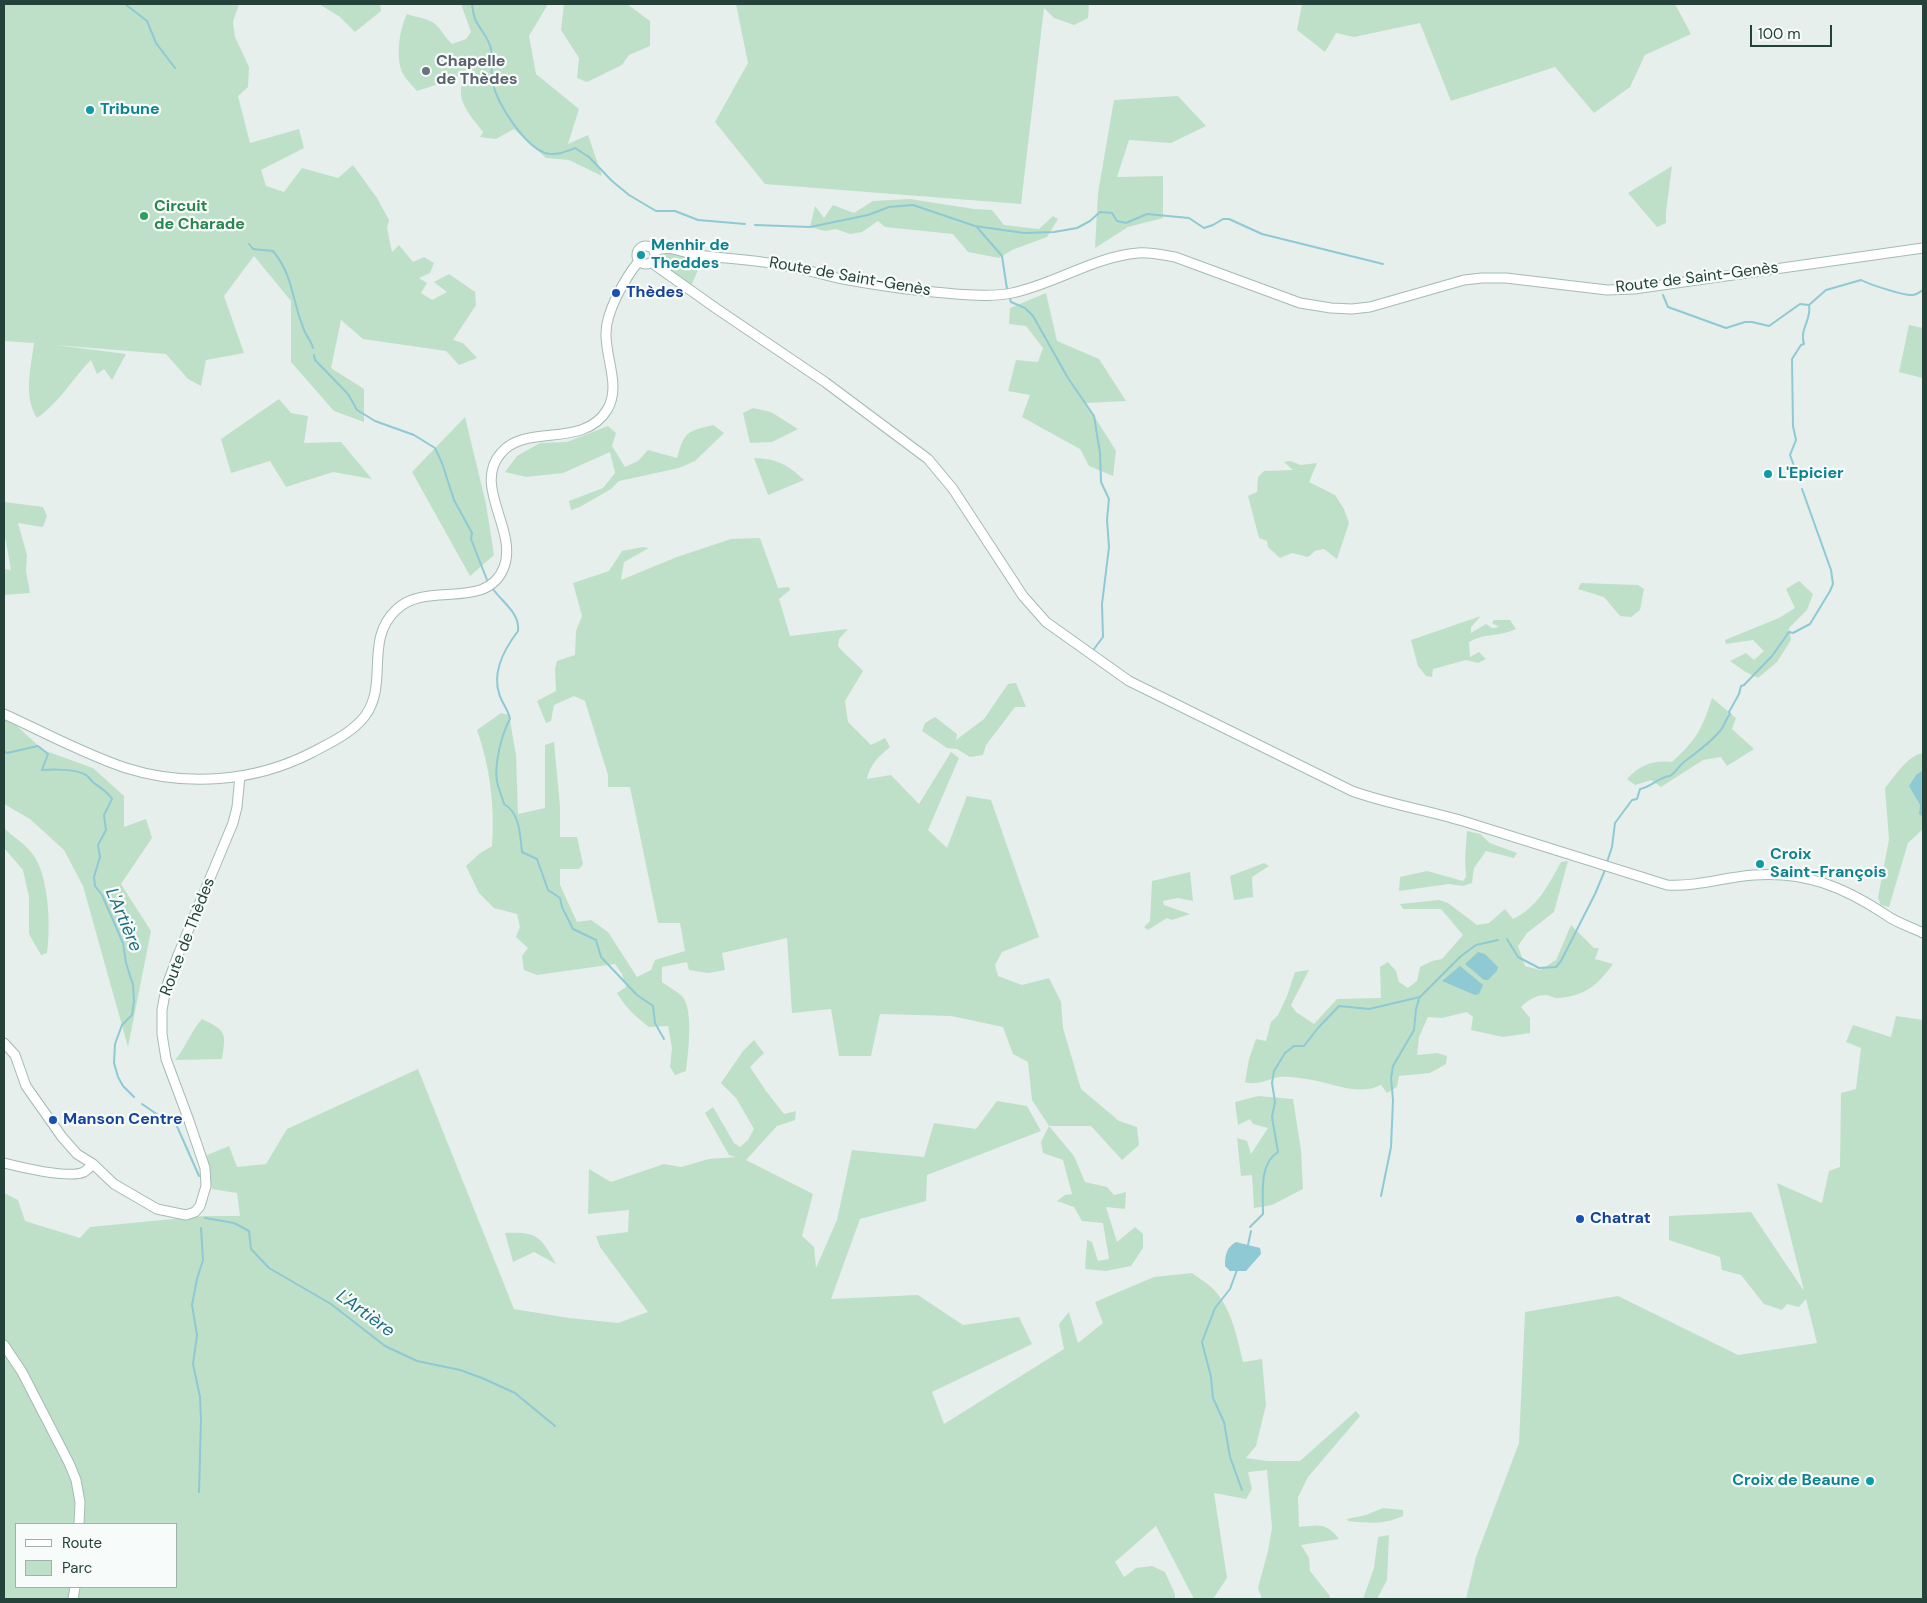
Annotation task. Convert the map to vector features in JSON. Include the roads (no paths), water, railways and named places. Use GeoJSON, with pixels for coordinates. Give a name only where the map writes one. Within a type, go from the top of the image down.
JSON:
{"type":"FeatureCollection","features":[{"type":"Feature","properties":{"kind":"main road"},"geometry":{"type":"LineString","coordinates":[[648,246],[655,251],[655,258],[652,263],[647,265],[639,261],[637,254],[642,247],[648,246]]}},
{"type":"Feature","properties":{"kind":"main road","name":"Route de Saint-Genès"},"geometry":{"type":"LineString","coordinates":[[655,251],[667,247],[698,255],[791,266],[841,279],[958,294],[992,296],[1011,294],[1030,288],[1090,264],[1115,257],[1138,253],[1157,253],[1175,257],[1300,303],[1352,309],[1378,305],[1464,280],[1482,278],[1506,278],[1607,290],[1634,289],[1923,248]]}},
{"type":"Feature","properties":{"kind":"main road"},"geometry":{"type":"LineString","coordinates":[[4,714],[101,758],[145,773],[193,779],[240,776],[274,768],[300,758],[348,732],[367,713],[374,696],[379,639],[384,625],[396,610],[418,597],[435,594],[468,594],[480,590],[491,584],[504,568],[507,544],[492,484],[492,473],[500,453],[508,446],[530,439],[569,434],[581,430],[599,420],[606,411],[613,389],[607,352],[607,321],[627,279],[639,261]]}},
{"type":"Feature","properties":{"kind":"main road"},"geometry":{"type":"LineString","coordinates":[[652,263],[825,382],[928,459],[953,489],[1022,596],[1034,611],[1046,622],[1116,672],[1151,692],[1352,790],[1385,802],[1461,821],[1668,885],[1685,886],[1748,876],[1802,876],[1840,888],[1887,916],[1923,933]]}},
{"type":"Feature","properties":{"kind":"main road","name":"Route de Thèdes"},"geometry":{"type":"LineString","coordinates":[[93,1164],[102,1175],[114,1184],[158,1210],[186,1215],[195,1212],[200,1206],[206,1186],[205,1168],[166,1059],[162,1034],[162,1010],[166,988],[178,955],[233,823],[237,807],[240,776]]}},
{"type":"Feature","properties":{"kind":"main road"},"geometry":{"type":"LineString","coordinates":[[4,1043],[14,1055],[26,1086],[62,1137],[77,1154],[93,1164],[83,1172],[73,1174],[38,1170],[4,1163]]}},
{"type":"Feature","properties":{"kind":"main road"},"geometry":{"type":"LineString","coordinates":[[4,1345],[22,1372],[69,1463],[76,1480],[80,1502],[79,1523]]}},
{"type":"Feature","properties":{"kind":"water"},"geometry":{"type":"Polygon","coordinates":[[[1923,770],[1923,817],[1919,814],[1920,805],[1909,786],[1916,775],[1923,770]]]}},
{"type":"Feature","properties":{"kind":"water"},"geometry":{"type":"Polygon","coordinates":[[[1478,952],[1485,954],[1498,967],[1497,971],[1488,980],[1484,980],[1465,964],[1478,952]]]}},
{"type":"Feature","properties":{"kind":"water"},"geometry":{"type":"Polygon","coordinates":[[[1460,966],[1483,985],[1479,994],[1475,995],[1442,981],[1460,966]]]}},
{"type":"Feature","properties":{"kind":"water"},"geometry":{"type":"Polygon","coordinates":[[[1236,1242],[1260,1248],[1261,1254],[1246,1271],[1230,1271],[1225,1266],[1227,1252],[1236,1242]]]}},
{"type":"Feature","properties":{"kind":"waterway"},"geometry":{"type":"LineString","coordinates":[[125,4],[147,21],[156,43],[175,68]]}},
{"type":"Feature","properties":{"kind":"waterway"},"geometry":{"type":"LineString","coordinates":[[472,4],[475,19],[488,40],[491,49],[492,80],[500,103],[521,133],[537,149],[545,153],[557,154],[575,148],[589,157],[612,181],[629,195],[656,211],[675,211],[698,220],[745,224]]}},
{"type":"Feature","properties":{"kind":"waterway"},"geometry":{"type":"LineString","coordinates":[[755,225],[810,227],[868,215],[889,207],[913,205],[975,226],[1024,233],[1054,232],[1077,228],[1090,221],[1100,212],[1112,213],[1117,221],[1126,223],[1147,214],[1189,218],[1204,228],[1223,219],[1229,219],[1262,234],[1383,264]]}},
{"type":"Feature","properties":{"kind":"waterway"},"geometry":{"type":"LineString","coordinates":[[976,226],[1002,256],[1007,289]]}},
{"type":"Feature","properties":{"kind":"waterway"},"geometry":{"type":"LineString","coordinates":[[249,244],[253,249],[273,251],[280,260],[285,269],[299,317],[313,348]]}},
{"type":"Feature","properties":{"kind":"waterway"},"geometry":{"type":"LineString","coordinates":[[1800,482],[1790,455],[1796,440],[1793,426],[1792,359],[1801,345],[1804,344],[1803,334],[1809,315],[1809,305],[1826,290],[1861,280],[1908,295],[1923,290]]}},
{"type":"Feature","properties":{"kind":"waterway"},"geometry":{"type":"LineString","coordinates":[[1663,295],[1668,307],[1726,328],[1745,322],[1769,326],[1800,304],[1809,305]]}},
{"type":"Feature","properties":{"kind":"waterway"},"geometry":{"type":"LineString","coordinates":[[1010,299],[1011,302],[1025,308],[1033,316],[1068,378],[1094,416],[1100,453],[1101,482],[1109,499],[1107,520],[1109,547],[1102,604],[1103,637],[1094,649]]}},
{"type":"Feature","properties":{"kind":"waterway"},"geometry":{"type":"LineString","coordinates":[[314,355],[315,360],[348,394],[357,410],[375,421],[414,435],[435,448],[454,500],[472,533],[471,539],[487,580]]}},
{"type":"Feature","properties":{"kind":"waterway"},"geometry":{"type":"LineString","coordinates":[[1607,862],[1612,847],[1615,823],[1632,800],[1637,799],[1640,789],[1670,776],[1716,736],[1730,714],[1729,712],[1739,694],[1741,686],[1772,656],[1789,632],[1793,633],[1810,624],[1830,591],[1833,584],[1831,570],[1802,489]]}},
{"type":"Feature","properties":{"kind":"waterway"},"geometry":{"type":"LineString","coordinates":[[493,589],[510,608],[518,625],[518,631],[504,652],[497,676],[500,696],[510,719],[499,749],[496,774],[504,804],[516,819],[520,832],[522,852],[537,859],[548,890],[560,898],[562,907],[573,929],[596,940],[601,957],[637,995],[653,1006],[655,1023],[664,1039]]}},
{"type":"Feature","properties":{"kind":"waterway","name":"L'Artière"},"geometry":{"type":"LineString","coordinates":[[4,751],[7,753],[38,746],[48,754],[42,770],[65,770],[82,773],[112,799],[104,815],[106,830],[98,845],[100,857],[94,877],[95,886],[102,895],[123,943],[126,963],[133,985],[134,1001],[132,1015],[122,1025],[115,1044],[114,1063],[123,1086],[134,1097]]}},
{"type":"Feature","properties":{"kind":"waterway"},"geometry":{"type":"LineString","coordinates":[[1507,939],[1518,957],[1539,968],[1556,967],[1561,961],[1595,894],[1605,870]]}},
{"type":"Feature","properties":{"kind":"waterway"},"geometry":{"type":"LineString","coordinates":[[1250,1227],[1263,1214],[1263,1180],[1265,1171],[1272,1157],[1278,1152],[1272,1117],[1275,1102],[1272,1083],[1274,1071],[1285,1053],[1294,1046],[1304,1046],[1339,1006],[1369,1009],[1420,997],[1461,956],[1476,945],[1498,940]]}},
{"type":"Feature","properties":{"kind":"waterway"},"geometry":{"type":"LineString","coordinates":[[1381,1196],[1391,1147],[1393,1100],[1391,1078],[1393,1066],[1414,1030],[1419,999]]}},
{"type":"Feature","properties":{"kind":"waterway","name":"L'Artière"},"geometry":{"type":"LineString","coordinates":[[142,1104],[176,1124],[199,1176]]}},
{"type":"Feature","properties":{"kind":"waterway","name":"L'Artière"},"geometry":{"type":"LineString","coordinates":[[205,1218],[234,1223],[249,1231],[251,1249],[269,1268],[331,1304],[385,1346],[417,1361],[460,1370],[515,1393],[555,1426]]}},
{"type":"Feature","properties":{"kind":"waterway"},"geometry":{"type":"LineString","coordinates":[[199,1492],[201,1420],[200,1397],[193,1364],[197,1335],[192,1305],[203,1260],[201,1228]]}},
{"type":"Feature","properties":{"kind":"waterway"},"geometry":{"type":"LineString","coordinates":[[1248,1245],[1251,1231]]}},
{"type":"Feature","properties":{"kind":"waterway"},"geometry":{"type":"LineString","coordinates":[[1237,1270],[1230,1289],[1215,1308],[1202,1342],[1211,1377],[1213,1398],[1224,1422],[1230,1457],[1242,1490]]}},
{"type":"Feature","properties":{"kind":"place","name":"Chapelle de Thèdes"},"geometry":{"type":"Point","coordinates":[426,71]}},
{"type":"Feature","properties":{"kind":"place","name":"Tribune"},"geometry":{"type":"Point","coordinates":[90,110]}},
{"type":"Feature","properties":{"kind":"place","name":"Circuit de Charade"},"geometry":{"type":"Point","coordinates":[144,216]}},
{"type":"Feature","properties":{"kind":"place","name":"Menhir de Theddes"},"geometry":{"type":"Point","coordinates":[641,255]}},
{"type":"Feature","properties":{"kind":"place","name":"Thèdes"},"geometry":{"type":"Point","coordinates":[616,293]}},
{"type":"Feature","properties":{"kind":"place","name":"L'Epicier"},"geometry":{"type":"Point","coordinates":[1768,474]}},
{"type":"Feature","properties":{"kind":"place","name":"Croix Saint-François"},"geometry":{"type":"Point","coordinates":[1760,864]}},
{"type":"Feature","properties":{"kind":"place","name":"Manson Centre"},"geometry":{"type":"Point","coordinates":[53,1120]}},
{"type":"Feature","properties":{"kind":"place","name":"Chatrat"},"geometry":{"type":"Point","coordinates":[1580,1219]}},
{"type":"Feature","properties":{"kind":"place","name":"Croix de Beaune"},"geometry":{"type":"Point","coordinates":[1870,1481]}}]}
